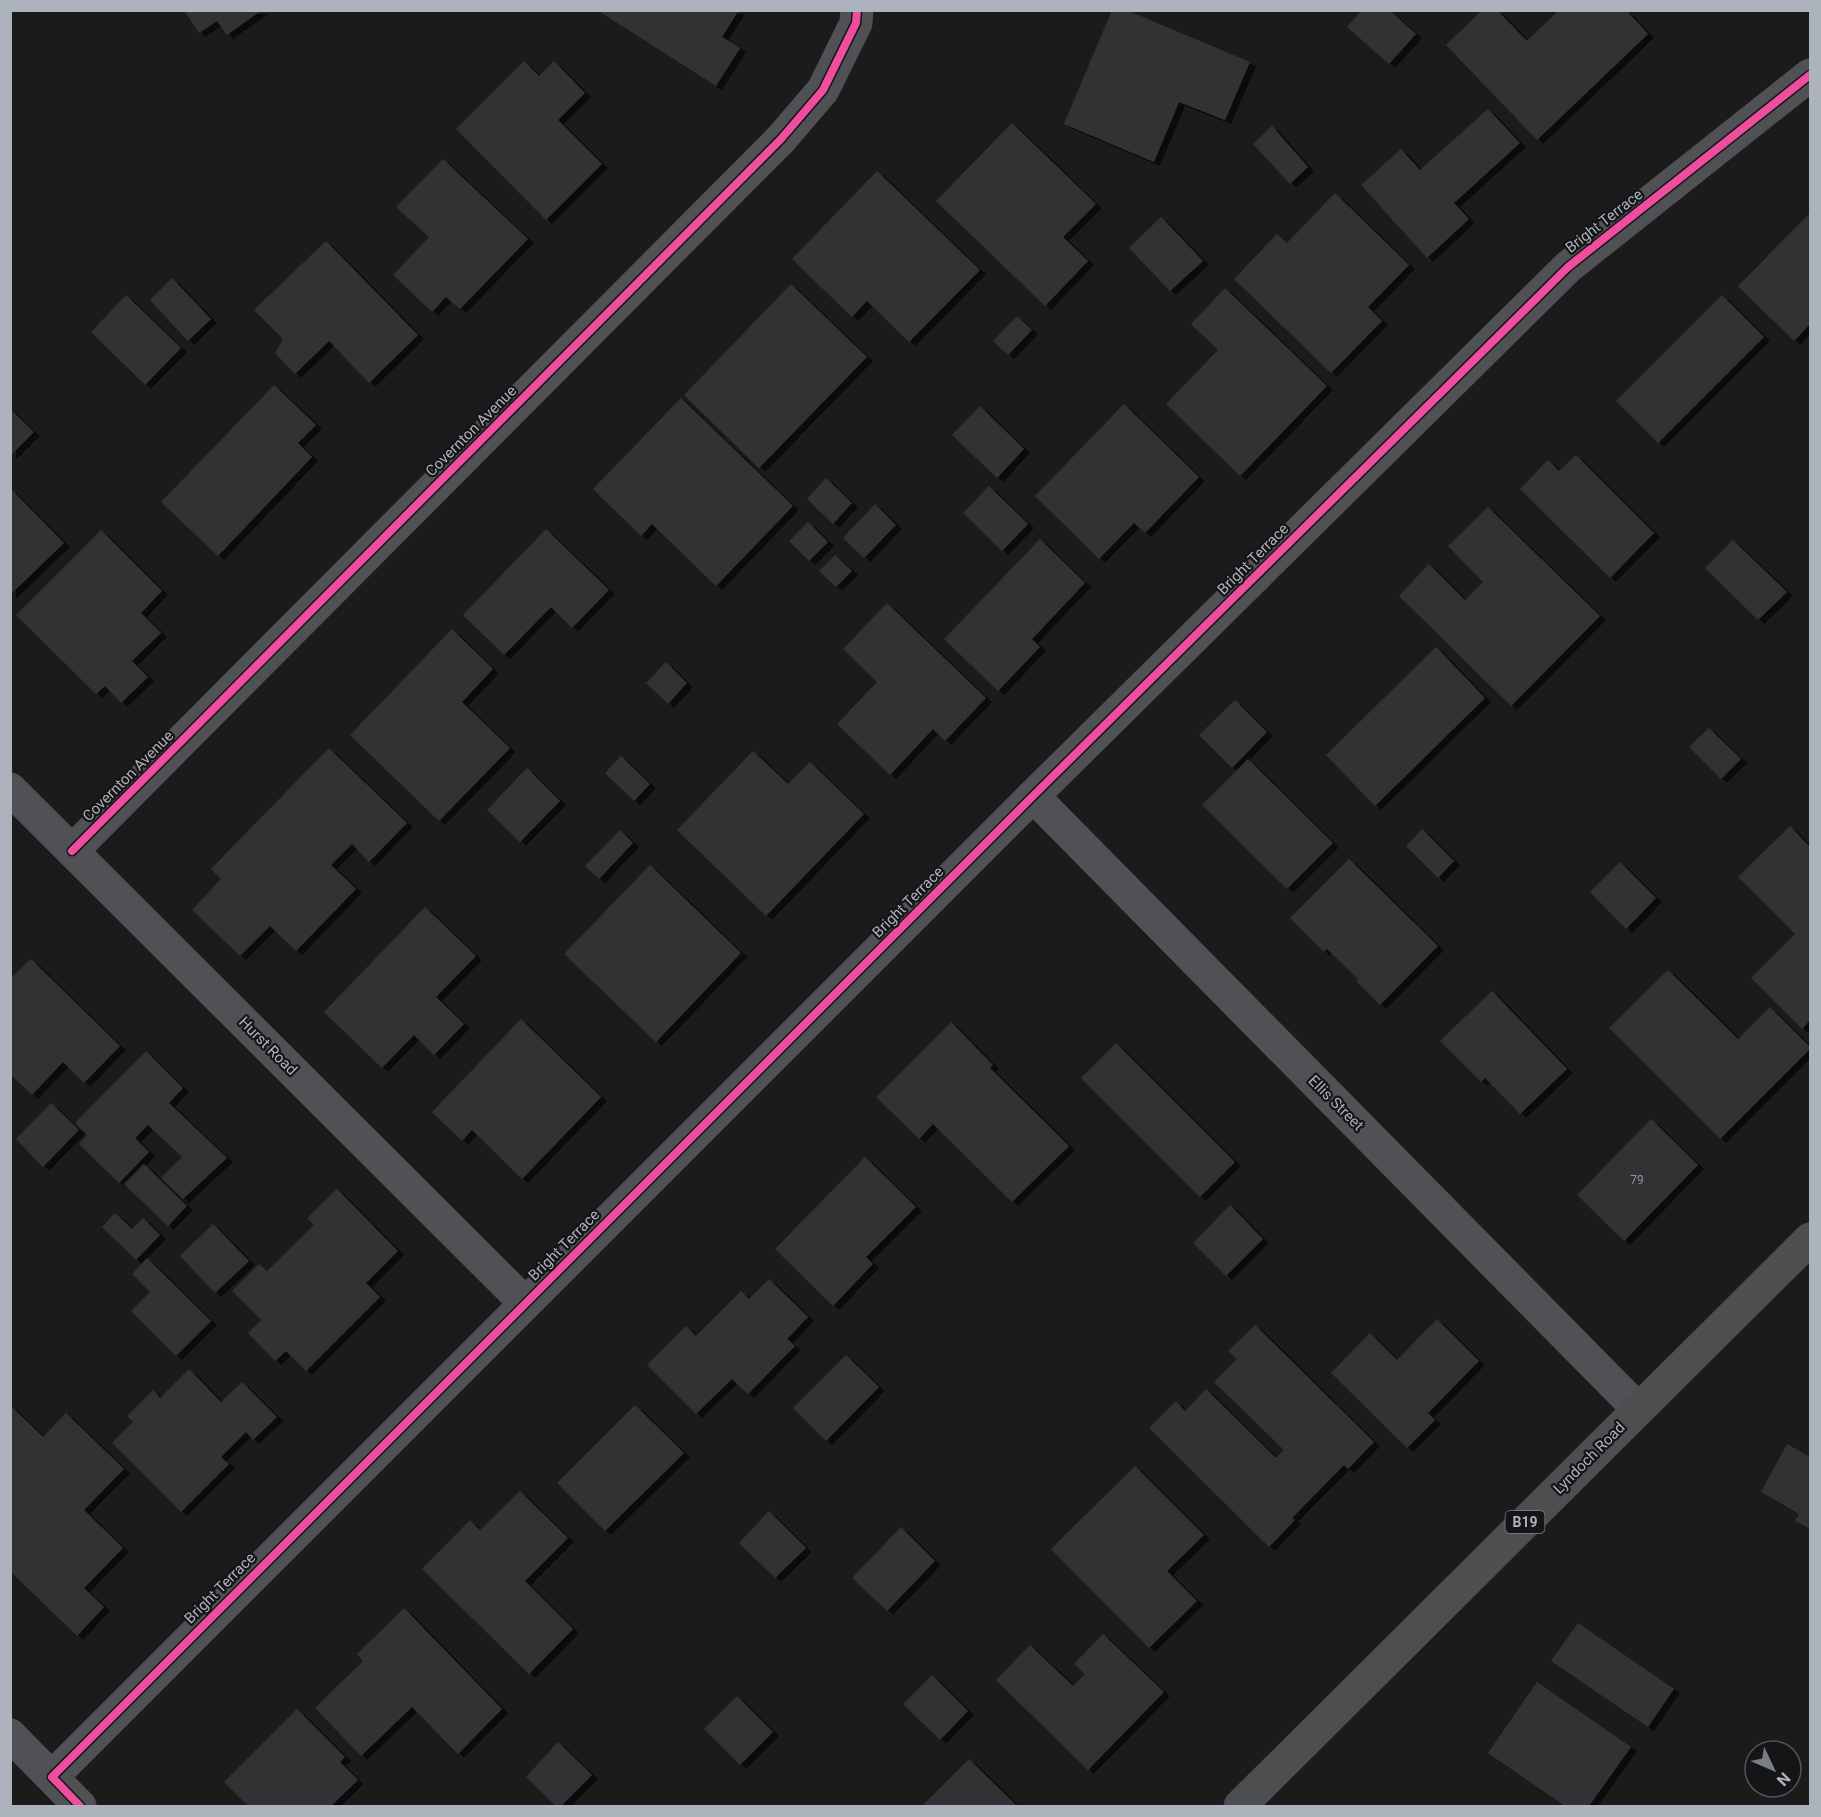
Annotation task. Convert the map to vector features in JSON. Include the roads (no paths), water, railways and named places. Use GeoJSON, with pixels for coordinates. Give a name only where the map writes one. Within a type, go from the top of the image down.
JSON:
{"type":"FeatureCollection","features":[{"type":"Feature","properties":{"kind":"main road","name":"Lyndoch Road"},"geometry":{"type":"LineString","coordinates":[[1240,1806],[1810,1239]]}},
{"type":"Feature","properties":{"kind":"street","name":"Covernton Avenue"},"geometry":{"type":"LineString","coordinates":[[72,851],[781,139],[823,90],[856,23],[857,10]]}},
{"type":"Feature","properties":{"kind":"street","name":"Bright Terrace"},"geometry":{"type":"LineString","coordinates":[[52,1777],[1033,796],[1568,267],[1810,75]]}},
{"type":"Feature","properties":{"kind":"street","name":"Hurst Road"},"geometry":{"type":"LineString","coordinates":[[10,789],[525,1303]]}},
{"type":"Feature","properties":{"kind":"street","name":"Ellis Street"},"geometry":{"type":"LineString","coordinates":[[1033,796],[1638,1409]]}},
{"type":"Feature","properties":{"kind":"street"},"geometry":{"type":"LineString","coordinates":[[10,1736],[80,1806]]}}]}
